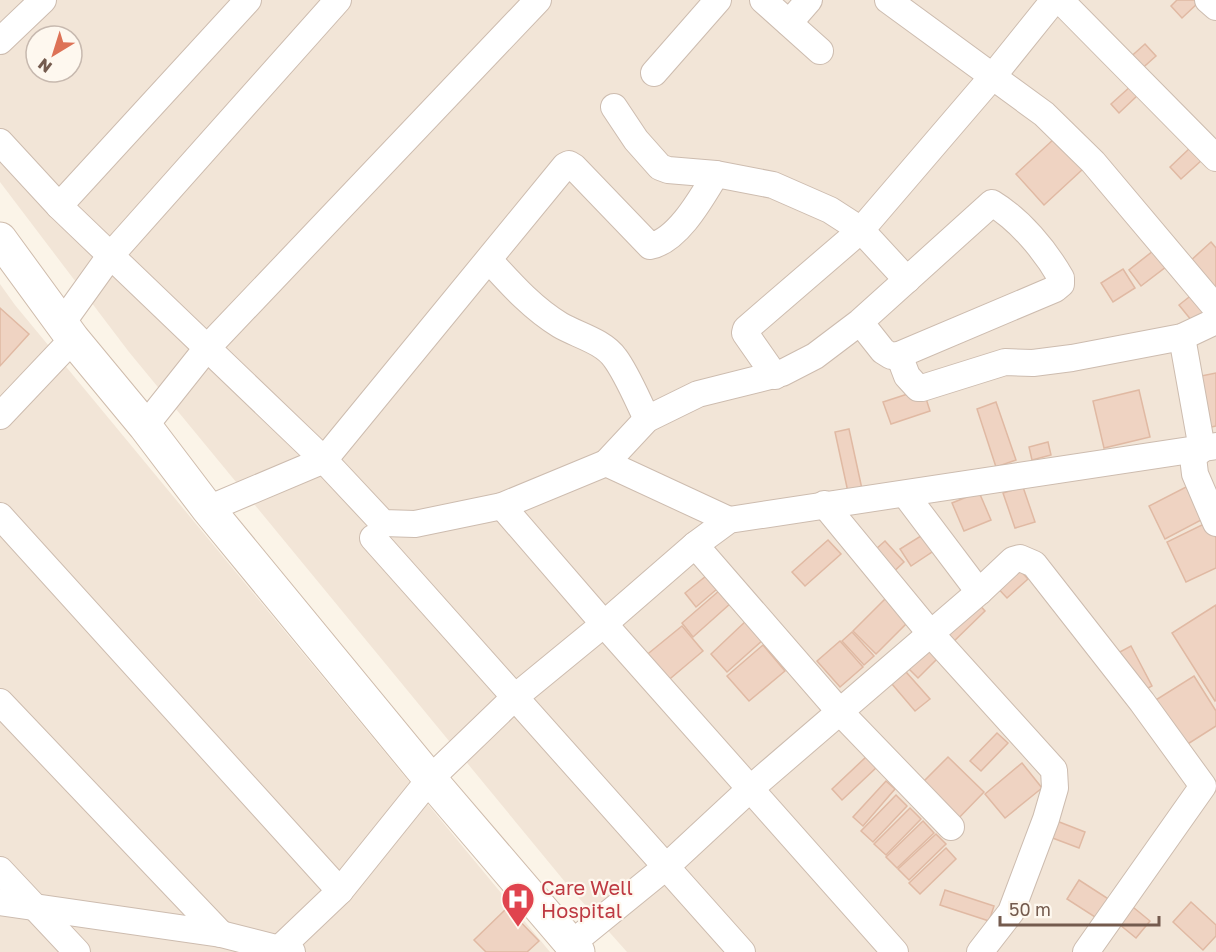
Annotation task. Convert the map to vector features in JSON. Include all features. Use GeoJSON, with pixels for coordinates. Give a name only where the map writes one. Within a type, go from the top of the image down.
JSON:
{"type":"FeatureCollection","features":[{"type":"Feature","properties":{"kind":"main road"},"geometry":{"type":"LineString","coordinates":[[0,239],[67,331],[146,426],[208,509],[430,779],[575,948]]}},
{"type":"Feature","properties":{"kind":"street"},"geometry":{"type":"LineString","coordinates":[[0,41],[43,0]]}},
{"type":"Feature","properties":{"kind":"street"},"geometry":{"type":"LineString","coordinates":[[58,207],[248,0]]}},
{"type":"Feature","properties":{"kind":"street"},"geometry":{"type":"LineString","coordinates":[[0,416],[67,331],[110,256],[338,0]]}},
{"type":"Feature","properties":{"kind":"street"},"geometry":{"type":"LineString","coordinates":[[146,426],[207,348],[538,0]]}},
{"type":"Feature","properties":{"kind":"street"},"geometry":{"type":"LineString","coordinates":[[654,73],[718,0]]}},
{"type":"Feature","properties":{"kind":"street"},"geometry":{"type":"LineString","coordinates":[[763,0],[820,51]]}},
{"type":"Feature","properties":{"kind":"street"},"geometry":{"type":"LineString","coordinates":[[789,23],[809,0]]}},
{"type":"Feature","properties":{"kind":"street"},"geometry":{"type":"LineString","coordinates":[[888,0],[1044,114],[1093,162],[1216,308]]}},
{"type":"Feature","properties":{"kind":"street"},"geometry":{"type":"LineString","coordinates":[[775,376],[745,333],[746,329],[861,230],[993,76],[1054,0]]}},
{"type":"Feature","properties":{"kind":"street"},"geometry":{"type":"LineString","coordinates":[[1060,0],[1216,158]]}},
{"type":"Feature","properties":{"kind":"street"},"geometry":{"type":"LineString","coordinates":[[1208,0],[1216,7]]}},
{"type":"Feature","properties":{"kind":"street"},"geometry":{"type":"LineString","coordinates":[[614,107],[636,140],[660,167],[668,170],[716,174],[773,185],[830,210],[861,230],[907,280]]}},
{"type":"Feature","properties":{"kind":"street"},"geometry":{"type":"LineString","coordinates":[[0,142],[58,207],[324,460],[383,523],[415,524],[502,506],[606,463],[647,419],[698,394],[775,376],[815,356],[860,322],[992,203],[1012,217],[1055,267],[1061,278],[1061,284],[899,355],[891,356],[883,351],[860,322]]}},
{"type":"Feature","properties":{"kind":"street"},"geometry":{"type":"LineString","coordinates":[[208,509],[324,460],[565,166],[569,164],[650,246],[657,245],[686,221],[716,174]]}},
{"type":"Feature","properties":{"kind":"street"},"geometry":{"type":"LineString","coordinates":[[489,260],[536,308],[560,325],[606,349],[615,358],[647,419]]}},
{"type":"Feature","properties":{"kind":"street"},"geometry":{"type":"LineString","coordinates":[[899,355],[907,376],[918,388],[1005,362],[1033,363],[1072,358],[1182,337],[1216,321]]}},
{"type":"Feature","properties":{"kind":"street"},"geometry":{"type":"LineString","coordinates":[[1182,337],[1209,448]]}},
{"type":"Feature","properties":{"kind":"street"},"geometry":{"type":"LineString","coordinates":[[0,902],[221,933],[283,951],[340,891],[430,779],[515,697],[695,545],[729,520],[1209,448]]}},
{"type":"Feature","properties":{"kind":"street"},"geometry":{"type":"LineString","coordinates":[[1209,448],[1193,458],[1195,474],[1216,523]]}},
{"type":"Feature","properties":{"kind":"street"},"geometry":{"type":"LineString","coordinates":[[606,463],[729,520]]}},
{"type":"Feature","properties":{"kind":"street"},"geometry":{"type":"LineString","coordinates":[[905,494],[979,592]]}},
{"type":"Feature","properties":{"kind":"street"},"geometry":{"type":"LineString","coordinates":[[824,504],[931,634],[1054,770],[1055,788],[1049,808],[1011,912],[980,952]]}},
{"type":"Feature","properties":{"kind":"street"},"geometry":{"type":"LineString","coordinates":[[502,506],[895,952]]}},
{"type":"Feature","properties":{"kind":"street"},"geometry":{"type":"LineString","coordinates":[[0,516],[340,891]]}},
{"type":"Feature","properties":{"kind":"street"},"geometry":{"type":"LineString","coordinates":[[373,538],[742,952]]}},
{"type":"Feature","properties":{"kind":"street"},"geometry":{"type":"LineString","coordinates":[[695,545],[840,712],[951,827]]}},
{"type":"Feature","properties":{"kind":"street"},"geometry":{"type":"LineString","coordinates":[[575,948],[752,788],[1013,560],[1020,558],[1034,564],[1212,788],[1086,952]]}},
{"type":"Feature","properties":{"kind":"street"},"geometry":{"type":"LineString","coordinates":[[0,702],[221,933]]}},
{"type":"Feature","properties":{"kind":"street"},"geometry":{"type":"LineString","coordinates":[[0,870],[77,952]]}},
{"type":"Feature","properties":{"kind":"shaded area"},"geometry":{"type":"Polygon","coordinates":[[[0,0],[1216,0],[1216,952],[627,952],[570,888],[129,352],[0,182],[0,0]]]}},
{"type":"Feature","properties":{"kind":"shaded area"},"geometry":{"type":"Polygon","coordinates":[[[0,284],[15,305],[550,952],[0,952],[0,284]]]}},
{"type":"Feature","properties":{"kind":"building"},"geometry":{"type":"Polygon","coordinates":[[[1177,0],[1197,0],[1199,2],[1182,18],[1171,6],[1177,0]]]}},
{"type":"Feature","properties":{"kind":"building"},"geometry":{"type":"Polygon","coordinates":[[[1145,44],[1156,56],[1137,73],[1126,61],[1145,44]]]}},
{"type":"Feature","properties":{"kind":"building"},"geometry":{"type":"Polygon","coordinates":[[[1131,86],[1139,94],[1119,113],[1111,104],[1131,86]]]}},
{"type":"Feature","properties":{"kind":"building"},"geometry":{"type":"Polygon","coordinates":[[[1055,138],[1083,169],[1044,205],[1016,174],[1055,138]]]}},
{"type":"Feature","properties":{"kind":"building"},"geometry":{"type":"Polygon","coordinates":[[[1191,147],[1202,160],[1181,179],[1170,167],[1191,147]]]}},
{"type":"Feature","properties":{"kind":"building"},"geometry":{"type":"Polygon","coordinates":[[[1211,242],[1216,248],[1216,293],[1188,263],[1211,242]]]}},
{"type":"Feature","properties":{"kind":"building"},"geometry":{"type":"Polygon","coordinates":[[[1158,247],[1171,263],[1141,286],[1129,270],[1158,247]]]}},
{"type":"Feature","properties":{"kind":"building"},"geometry":{"type":"Polygon","coordinates":[[[1123,269],[1135,288],[1113,302],[1101,283],[1123,269]]]}},
{"type":"Feature","properties":{"kind":"building"},"geometry":{"type":"Polygon","coordinates":[[[1198,290],[1215,311],[1196,326],[1179,305],[1198,290]]]}},
{"type":"Feature","properties":{"kind":"building"},"geometry":{"type":"Polygon","coordinates":[[[0,308],[29,334],[0,366],[0,308]]]}},
{"type":"Feature","properties":{"kind":"building"},"geometry":{"type":"Polygon","coordinates":[[[1216,373],[1216,426],[1202,429],[1191,378],[1216,373]]]}},
{"type":"Feature","properties":{"kind":"building"},"geometry":{"type":"Polygon","coordinates":[[[923,389],[930,411],[891,424],[883,402],[923,389]]]}},
{"type":"Feature","properties":{"kind":"building"},"geometry":{"type":"Polygon","coordinates":[[[1139,390],[1150,437],[1104,448],[1093,401],[1139,390]]]}},
{"type":"Feature","properties":{"kind":"building"},"geometry":{"type":"Polygon","coordinates":[[[996,402],[1016,460],[996,467],[977,409],[996,402]]]}},
{"type":"Feature","properties":{"kind":"building"},"geometry":{"type":"Polygon","coordinates":[[[849,429],[862,489],[848,492],[835,432],[849,429]]]}},
{"type":"Feature","properties":{"kind":"building"},"geometry":{"type":"Polygon","coordinates":[[[1048,442],[1051,455],[1032,460],[1029,447],[1048,442]]]}},
{"type":"Feature","properties":{"kind":"building"},"geometry":{"type":"Polygon","coordinates":[[[1188,486],[1205,518],[1165,539],[1149,506],[1188,486]]]}},
{"type":"Feature","properties":{"kind":"building"},"geometry":{"type":"Polygon","coordinates":[[[1023,487],[1035,522],[1015,528],[1003,493],[1023,487]]]}},
{"type":"Feature","properties":{"kind":"building"},"geometry":{"type":"Polygon","coordinates":[[[979,492],[991,520],[964,531],[952,503],[979,492]]]}},
{"type":"Feature","properties":{"kind":"building"},"geometry":{"type":"Polygon","coordinates":[[[1208,522],[1216,538],[1216,568],[1186,582],[1167,542],[1208,522]]]}},
{"type":"Feature","properties":{"kind":"building"},"geometry":{"type":"Polygon","coordinates":[[[924,534],[935,550],[911,566],[900,549],[924,534]]]}},
{"type":"Feature","properties":{"kind":"building"},"geometry":{"type":"Polygon","coordinates":[[[828,540],[841,554],[805,586],[792,572],[828,540]]]}},
{"type":"Feature","properties":{"kind":"building"},"geometry":{"type":"Polygon","coordinates":[[[885,541],[904,562],[888,577],[868,556],[885,541]]]}},
{"type":"Feature","properties":{"kind":"building"},"geometry":{"type":"Polygon","coordinates":[[[1013,563],[1028,579],[1007,598],[992,582],[1013,563]]]}},
{"type":"Feature","properties":{"kind":"building"},"geometry":{"type":"Polygon","coordinates":[[[706,576],[717,589],[696,607],[685,593],[706,576]]]}},
{"type":"Feature","properties":{"kind":"building"},"geometry":{"type":"Polygon","coordinates":[[[720,590],[731,603],[693,637],[682,623],[720,590]]]}},
{"type":"Feature","properties":{"kind":"building"},"geometry":{"type":"Polygon","coordinates":[[[886,598],[909,621],[876,654],[853,631],[886,598]]]}},
{"type":"Feature","properties":{"kind":"building"},"geometry":{"type":"Polygon","coordinates":[[[975,600],[985,611],[948,647],[938,636],[975,600]]]}},
{"type":"Feature","properties":{"kind":"building"},"geometry":{"type":"Polygon","coordinates":[[[1216,605],[1216,700],[1215,701],[1172,633],[1216,605]]]}},
{"type":"Feature","properties":{"kind":"building"},"geometry":{"type":"Polygon","coordinates":[[[748,619],[765,638],[727,672],[711,654],[748,619]]]}},
{"type":"Feature","properties":{"kind":"building"},"geometry":{"type":"Polygon","coordinates":[[[682,626],[703,651],[665,683],[644,657],[682,626]]]}},
{"type":"Feature","properties":{"kind":"building"},"geometry":{"type":"Polygon","coordinates":[[[852,632],[874,656],[864,665],[842,641],[852,632]]]}},
{"type":"Feature","properties":{"kind":"building"},"geometry":{"type":"Polygon","coordinates":[[[840,641],[863,667],[840,687],[817,661],[840,641]]]}},
{"type":"Feature","properties":{"kind":"building"},"geometry":{"type":"Polygon","coordinates":[[[927,644],[940,656],[918,678],[906,666],[927,644]]]}},
{"type":"Feature","properties":{"kind":"building"},"geometry":{"type":"Polygon","coordinates":[[[763,645],[785,671],[749,701],[727,676],[763,645]]]}},
{"type":"Feature","properties":{"kind":"building"},"geometry":{"type":"Polygon","coordinates":[[[1131,646],[1152,686],[1137,694],[1116,654],[1131,646]]]}},
{"type":"Feature","properties":{"kind":"building"},"geometry":{"type":"Polygon","coordinates":[[[899,664],[930,699],[915,711],[886,677],[899,664]]]}},
{"type":"Feature","properties":{"kind":"building"},"geometry":{"type":"Polygon","coordinates":[[[1194,676],[1216,711],[1216,726],[1180,749],[1151,703],[1194,676]]]}},
{"type":"Feature","properties":{"kind":"building"},"geometry":{"type":"Polygon","coordinates":[[[997,733],[1008,743],[981,771],[970,761],[997,733]]]}},
{"type":"Feature","properties":{"kind":"building"},"geometry":{"type":"Polygon","coordinates":[[[867,756],[877,767],[842,800],[832,789],[867,756]]]}},
{"type":"Feature","properties":{"kind":"building"},"geometry":{"type":"Polygon","coordinates":[[[948,757],[984,792],[953,824],[917,788],[948,757]]]}},
{"type":"Feature","properties":{"kind":"building"},"geometry":{"type":"Polygon","coordinates":[[[1022,763],[1042,788],[1005,818],[985,794],[1022,763]]]}},
{"type":"Feature","properties":{"kind":"building"},"geometry":{"type":"Polygon","coordinates":[[[886,781],[895,789],[863,826],[853,817],[886,781]]]}},
{"type":"Feature","properties":{"kind":"building"},"geometry":{"type":"Polygon","coordinates":[[[896,795],[907,806],[873,842],[861,831],[896,795]]]}},
{"type":"Feature","properties":{"kind":"building"},"geometry":{"type":"Polygon","coordinates":[[[910,808],[921,819],[886,855],[874,844],[910,808]]]}},
{"type":"Feature","properties":{"kind":"building"},"geometry":{"type":"Polygon","coordinates":[[[1049,818],[1085,832],[1079,848],[1042,834],[1049,818]]]}},
{"type":"Feature","properties":{"kind":"building"},"geometry":{"type":"Polygon","coordinates":[[[923,821],[934,833],[897,868],[886,857],[923,821]]]}},
{"type":"Feature","properties":{"kind":"building"},"geometry":{"type":"Polygon","coordinates":[[[936,834],[946,844],[909,880],[898,869],[936,834]]]}},
{"type":"Feature","properties":{"kind":"building"},"geometry":{"type":"Polygon","coordinates":[[[946,848],[956,859],[920,894],[909,883],[946,848]]]}},
{"type":"Feature","properties":{"kind":"building"},"geometry":{"type":"Polygon","coordinates":[[[1079,880],[1110,900],[1098,919],[1067,899],[1079,880]]]}},
{"type":"Feature","properties":{"kind":"building"},"geometry":{"type":"Polygon","coordinates":[[[945,890],[994,906],[989,921],[940,905],[945,890]]]}},
{"type":"Feature","properties":{"kind":"building"},"geometry":{"type":"Polygon","coordinates":[[[1191,902],[1216,925],[1216,936],[1203,950],[1173,922],[1191,902]]]}},
{"type":"Feature","properties":{"kind":"building"},"geometry":{"type":"Polygon","coordinates":[[[1128,903],[1150,921],[1136,938],[1114,920],[1128,903]]]}},
{"type":"Feature","properties":{"kind":"building"},"geometry":{"type":"Polygon","coordinates":[[[507,908],[539,941],[527,952],[486,952],[474,940],[507,908]]]}},
{"type":"Feature","properties":{"kind":"place","name":"Care Well Hospital"},"geometry":{"type":"Point","coordinates":[518,928]}}]}
